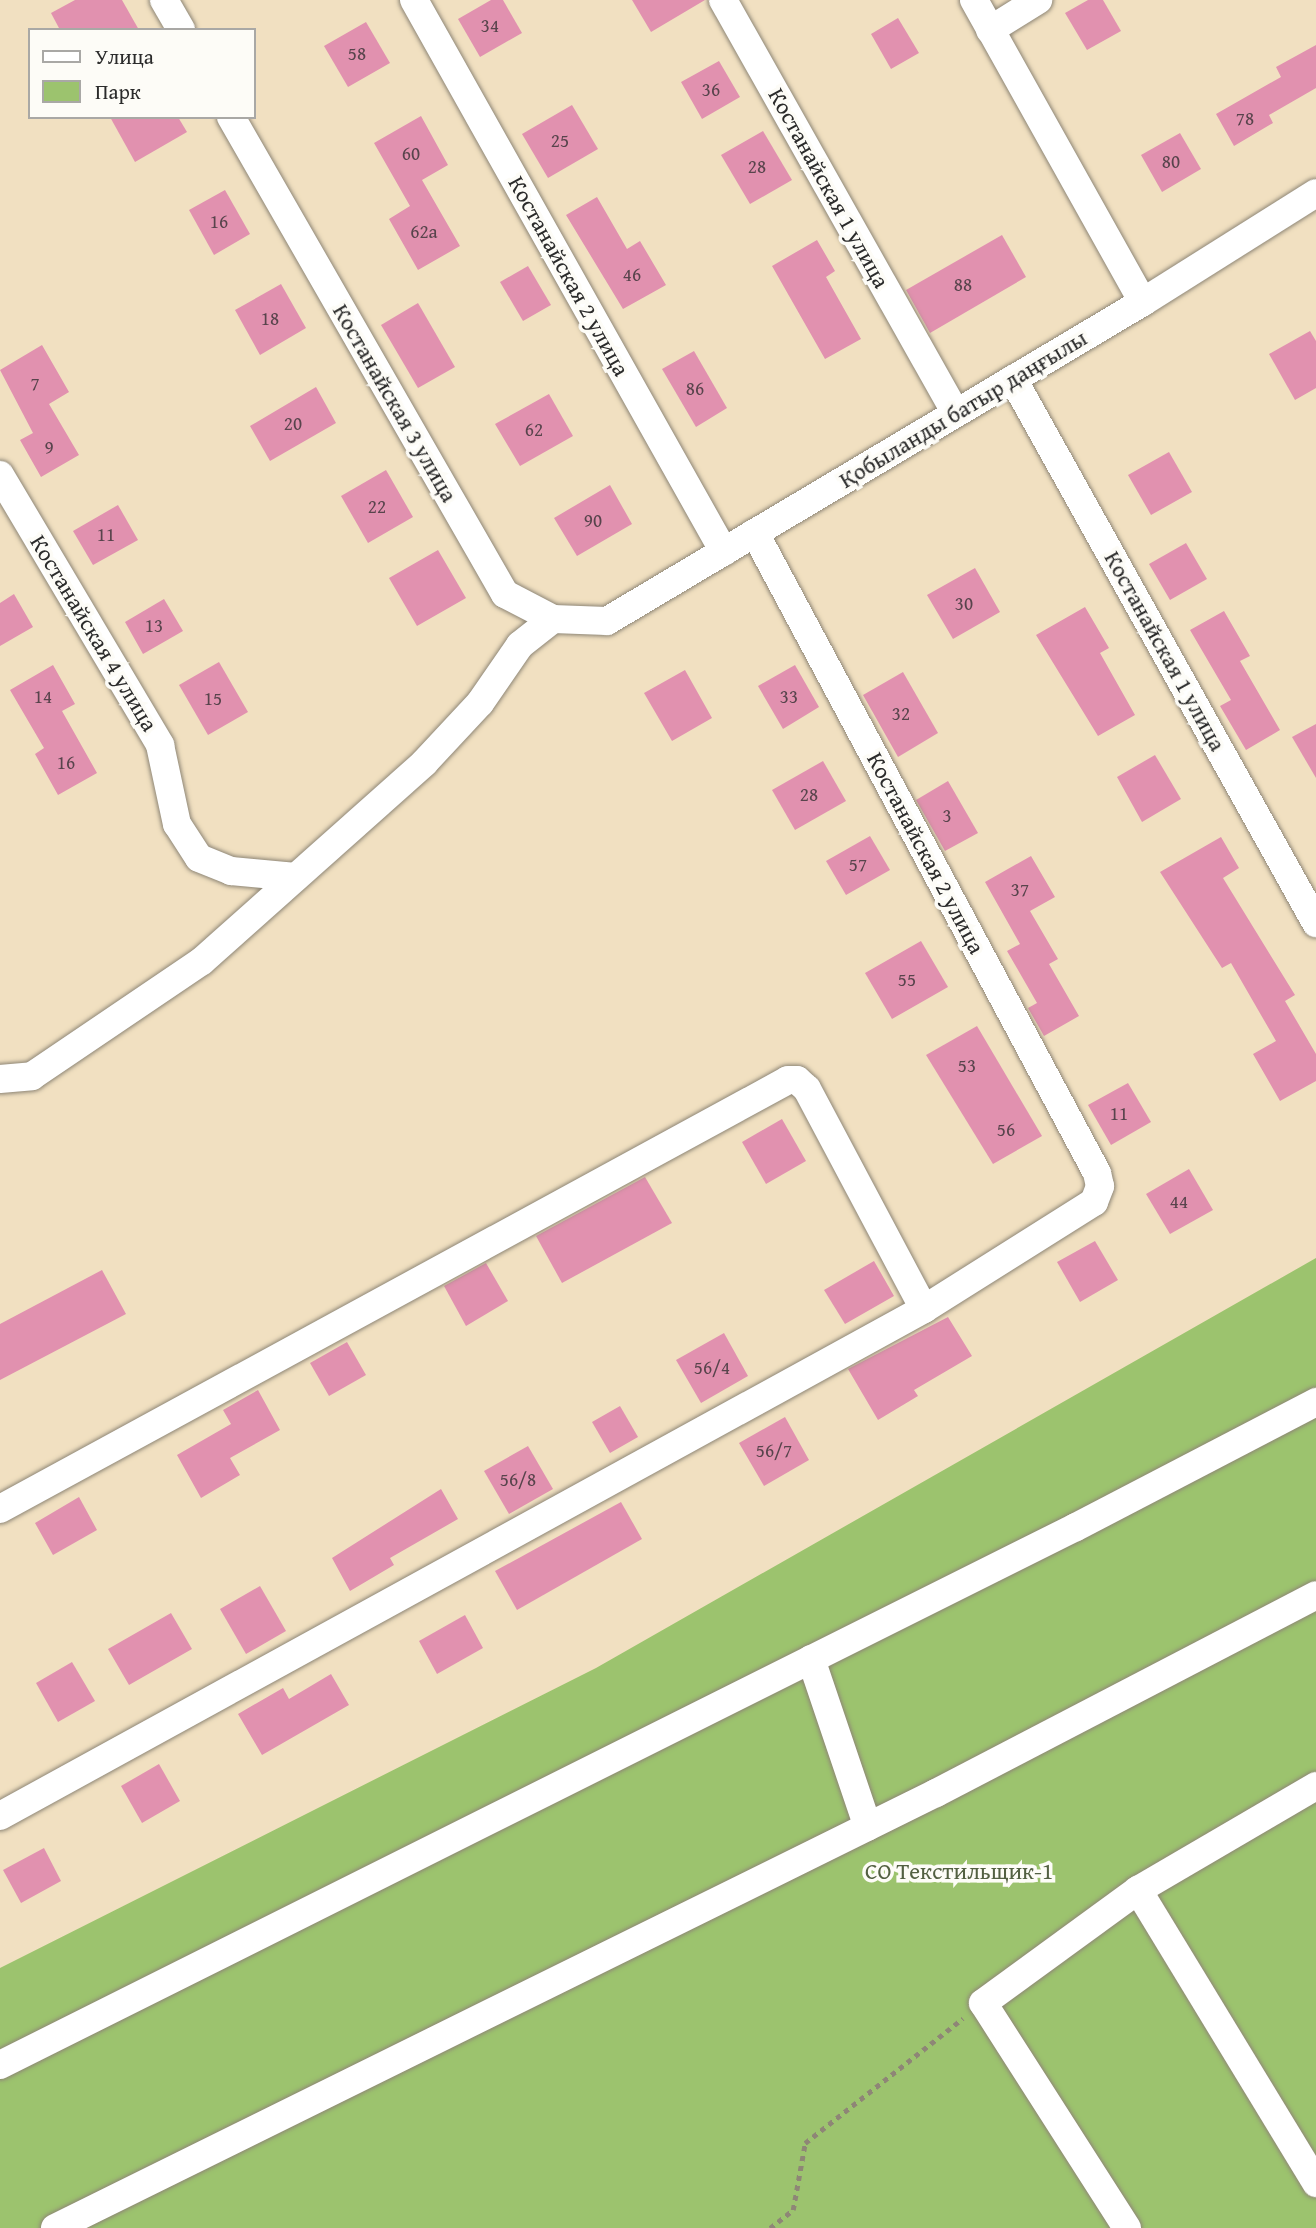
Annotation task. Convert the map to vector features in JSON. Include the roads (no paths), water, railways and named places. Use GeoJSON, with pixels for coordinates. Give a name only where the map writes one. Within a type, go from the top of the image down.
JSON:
{"type":"FeatureCollection","features":[{"type":"Feature","properties":{"kind":"street"},"geometry":{"type":"LineString","coordinates":[[164,0],[180,28]]}},
{"type":"Feature","properties":{"kind":"street","name":"Костанайская 2 улица"},"geometry":{"type":"LineString","coordinates":[[414,0],[724,552]]}},
{"type":"Feature","properties":{"kind":"street","name":"Костанайская 1 улица"},"geometry":{"type":"LineString","coordinates":[[723,0],[956,413]]}},
{"type":"Feature","properties":{"kind":"street"},"geometry":{"type":"LineString","coordinates":[[974,0],[1143,302]]}},
{"type":"Feature","properties":{"kind":"street"},"geometry":{"type":"LineString","coordinates":[[990,30],[1038,0]]}},
{"type":"Feature","properties":{"kind":"street","name":"Костанайская 3 улица"},"geometry":{"type":"LineString","coordinates":[[232,119],[505,594],[553,620],[607,621]]}},
{"type":"Feature","properties":{"kind":"street","name":"Қобыланды батыр даңғылы"},"geometry":{"type":"LineString","coordinates":[[607,621],[1143,302],[1316,193]]}},
{"type":"Feature","properties":{"kind":"street","name":"Костанайская 1 улица"},"geometry":{"type":"LineString","coordinates":[[1013,379],[1316,923]]}},
{"type":"Feature","properties":{"kind":"street","name":"Костанайская 4 улица"},"geometry":{"type":"LineString","coordinates":[[0,475],[160,745],[177,824],[199,858],[231,871],[296,877]]}},
{"type":"Feature","properties":{"kind":"street","name":"Костанайская 2 улица"},"geometry":{"type":"LineString","coordinates":[[754,533],[1097,1173],[1100,1186],[1094,1202],[924,1310]]}},
{"type":"Feature","properties":{"kind":"street"},"geometry":{"type":"LineString","coordinates":[[0,1079],[32,1076],[105,1031],[202,961],[424,763],[480,703],[520,645],[553,620]]}},
{"type":"Feature","properties":{"kind":"street"},"geometry":{"type":"LineString","coordinates":[[0,1509],[788,1080],[797,1080],[807,1089],[924,1310],[0,1816]]}},
{"type":"Feature","properties":{"kind":"street"},"geometry":{"type":"LineString","coordinates":[[0,2065],[811,1659],[1316,1402]]}},
{"type":"Feature","properties":{"kind":"street"},"geometry":{"type":"LineString","coordinates":[[55,2228],[868,1827],[1316,1595]]}},
{"type":"Feature","properties":{"kind":"street"},"geometry":{"type":"LineString","coordinates":[[811,1659],[868,1827]]}},
{"type":"Feature","properties":{"kind":"street"},"geometry":{"type":"LineString","coordinates":[[1127,2228],[983,2003],[1138,1890],[1316,1786]]}},
{"type":"Feature","properties":{"kind":"street"},"geometry":{"type":"LineString","coordinates":[[1138,1890],[1316,2183]]}},
{"type":"Feature","properties":{"kind":"park label","name":"СО Текстильщик-1"},"geometry":{"type":"Point","coordinates":[959,1871]}}]}
